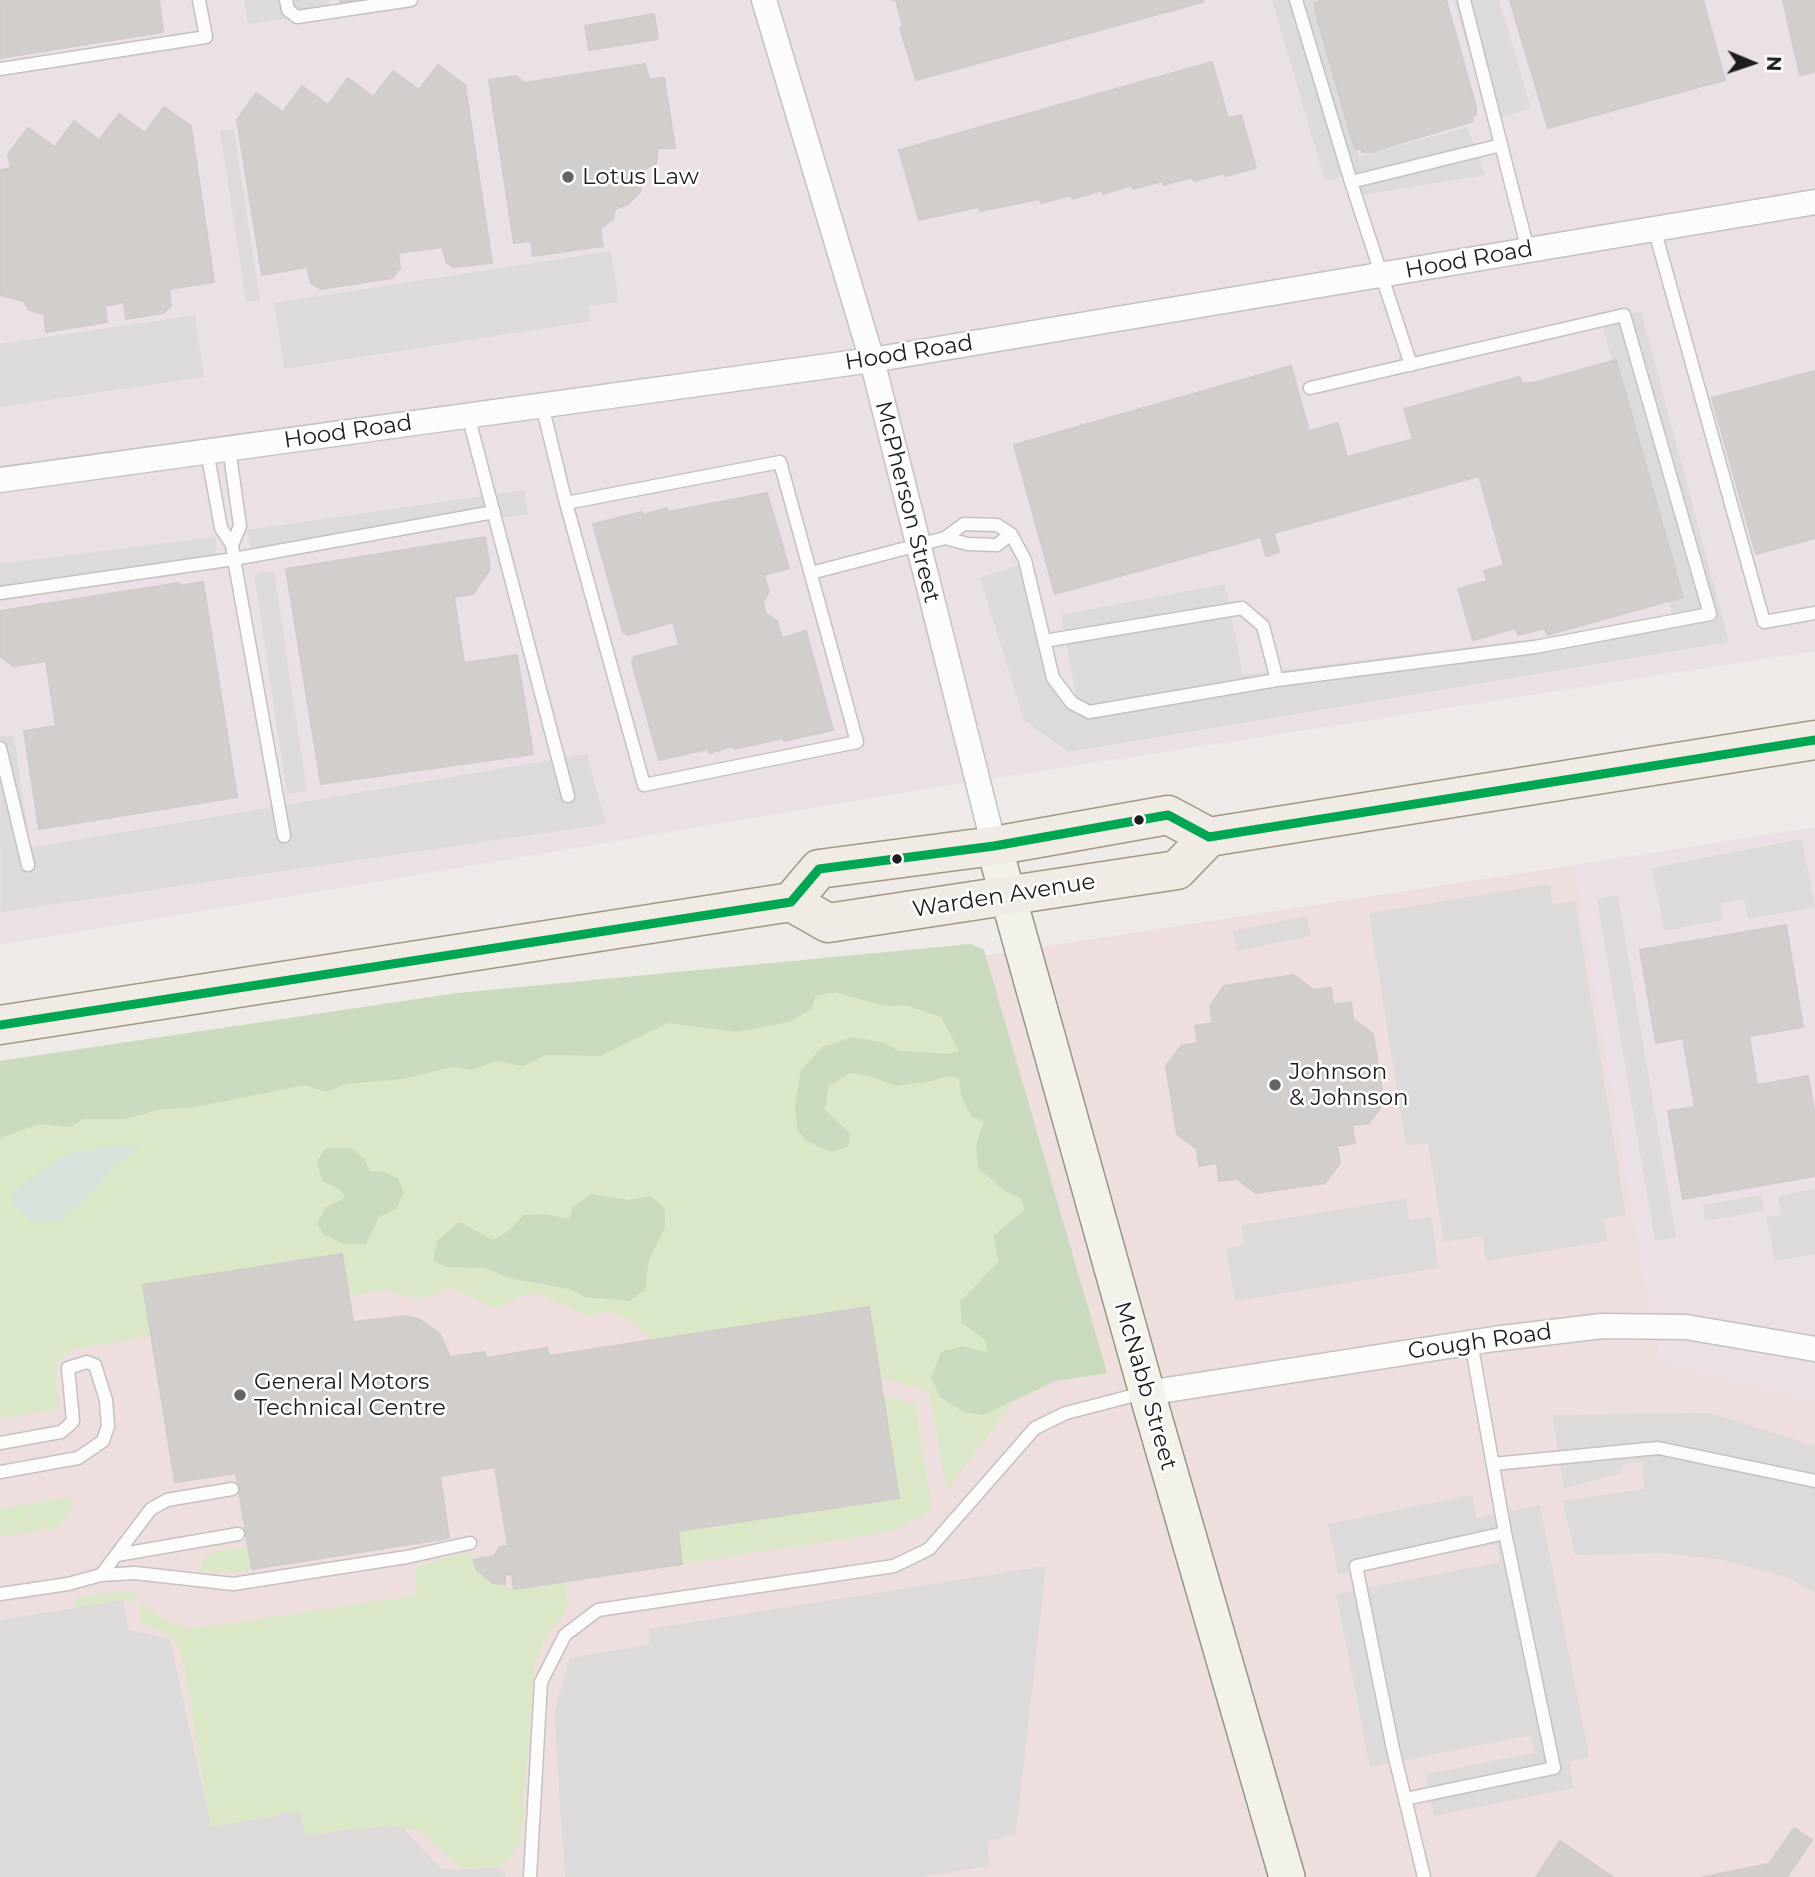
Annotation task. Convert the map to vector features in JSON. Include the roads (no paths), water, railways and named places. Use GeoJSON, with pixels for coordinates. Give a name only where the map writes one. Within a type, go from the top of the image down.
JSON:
{"type":"FeatureCollection","features":[{"type":"Feature","properties":{"kind":"main road"},"geometry":{"type":"LineString","coordinates":[[0,1025],[791,902],[819,869],[994,846],[1168,815],[1209,837],[1815,740]]}},
{"type":"Feature","properties":{"kind":"main road","name":"Warden Avenue"},"geometry":{"type":"LineString","coordinates":[[791,902],[828,923],[1177,870],[1209,837]]}},
{"type":"Feature","properties":{"kind":"street","name":"McPherson Street"},"geometry":{"type":"LineString","coordinates":[[764,0],[872,360],[994,846]]}},
{"type":"Feature","properties":{"kind":"street","name":"Hood Road"},"geometry":{"type":"LineString","coordinates":[[0,480],[872,360],[1815,202]]}},
{"type":"Feature","properties":{"kind":"street","name":"McNabb Street"},"geometry":{"type":"LineString","coordinates":[[994,846],[1147,1393],[1287,1877]]}},
{"type":"Feature","properties":{"kind":"street","name":"Gough Road"},"geometry":{"type":"LineString","coordinates":[[1147,1393],[1471,1342],[1602,1326],[1686,1327],[1815,1349]]}},
{"type":"Feature","properties":{"kind":"lane"},"geometry":{"type":"LineString","coordinates":[[0,69],[206,37],[199,0]]}},
{"type":"Feature","properties":{"kind":"lane"},"geometry":{"type":"LineString","coordinates":[[286,0],[288,10],[297,17],[411,0]]}},
{"type":"Feature","properties":{"kind":"lane"},"geometry":{"type":"LineString","coordinates":[[1296,0],[1351,182],[1411,365]]}},
{"type":"Feature","properties":{"kind":"lane"},"geometry":{"type":"LineString","coordinates":[[1464,0],[1528,250]]}},
{"type":"Feature","properties":{"kind":"lane"},"geometry":{"type":"LineString","coordinates":[[1351,182],[1501,145]]}},
{"type":"Feature","properties":{"kind":"lane"},"geometry":{"type":"LineString","coordinates":[[1654,229],[1764,622],[1815,613]]}},
{"type":"Feature","properties":{"kind":"lane"},"geometry":{"type":"LineString","coordinates":[[811,573],[945,537],[964,524],[998,525],[1011,534],[1025,560],[1053,678],[1072,703],[1089,712],[1277,680],[1535,647],[1710,614],[1624,315],[1310,388]]}},
{"type":"Feature","properties":{"kind":"lane"},"geometry":{"type":"LineString","coordinates":[[542,405],[566,503],[644,785],[857,742],[780,462],[566,503]]}},
{"type":"Feature","properties":{"kind":"lane"},"geometry":{"type":"LineString","coordinates":[[468,415],[568,796]]}},
{"type":"Feature","properties":{"kind":"lane"},"geometry":{"type":"LineString","coordinates":[[218,450],[240,526],[232,545]]}},
{"type":"Feature","properties":{"kind":"lane"},"geometry":{"type":"LineString","coordinates":[[218,450],[221,528],[232,545],[284,836]]}},
{"type":"Feature","properties":{"kind":"lane"},"geometry":{"type":"LineString","coordinates":[[0,593],[234,559],[494,512]]}},
{"type":"Feature","properties":{"kind":"lane"},"geometry":{"type":"LineString","coordinates":[[945,537],[968,544],[997,545],[1011,534]]}},
{"type":"Feature","properties":{"kind":"lane"},"geometry":{"type":"LineString","coordinates":[[1044,641],[1241,608],[1263,626],[1277,680]]}},
{"type":"Feature","properties":{"kind":"lane"},"geometry":{"type":"LineString","coordinates":[[0,748],[28,865]]}},
{"type":"Feature","properties":{"kind":"lane"},"geometry":{"type":"LineString","coordinates":[[1405,1799],[1554,1768],[1504,1534],[1471,1342]]}},
{"type":"Feature","properties":{"kind":"lane"},"geometry":{"type":"LineString","coordinates":[[0,1443],[61,1432],[73,1421],[68,1368],[87,1362],[95,1365],[102,1379],[106,1400],[108,1426],[103,1441],[78,1458],[0,1472]]}},
{"type":"Feature","properties":{"kind":"lane"},"geometry":{"type":"LineString","coordinates":[[530,1877],[541,1682],[565,1635],[598,1610],[894,1566],[929,1549],[1035,1428],[1066,1413],[1147,1393]]}},
{"type":"Feature","properties":{"kind":"lane"},"geometry":{"type":"LineString","coordinates":[[1493,1464],[1658,1448],[1815,1481]]}},
{"type":"Feature","properties":{"kind":"lane"},"geometry":{"type":"LineString","coordinates":[[101,1575],[152,1509],[167,1500],[232,1489]]}},
{"type":"Feature","properties":{"kind":"lane"},"geometry":{"type":"LineString","coordinates":[[117,1555],[238,1534]]}},
{"type":"Feature","properties":{"kind":"lane"},"geometry":{"type":"LineString","coordinates":[[1424,1877],[1356,1566],[1504,1534]]}},
{"type":"Feature","properties":{"kind":"lane"},"geometry":{"type":"LineString","coordinates":[[0,1594],[68,1584],[101,1575],[135,1573],[233,1584],[407,1557],[470,1543]]}},
{"type":"Feature","properties":{"kind":"place","name":"Lotus Law"},"geometry":{"type":"Point","coordinates":[568,177]}},
{"type":"Feature","properties":{"kind":"place","name":"Johnson & Johnson"},"geometry":{"type":"Point","coordinates":[1275,1085]}},
{"type":"Feature","properties":{"kind":"place","name":"General Motors Technical Centre"},"geometry":{"type":"Point","coordinates":[240,1395]}}]}
